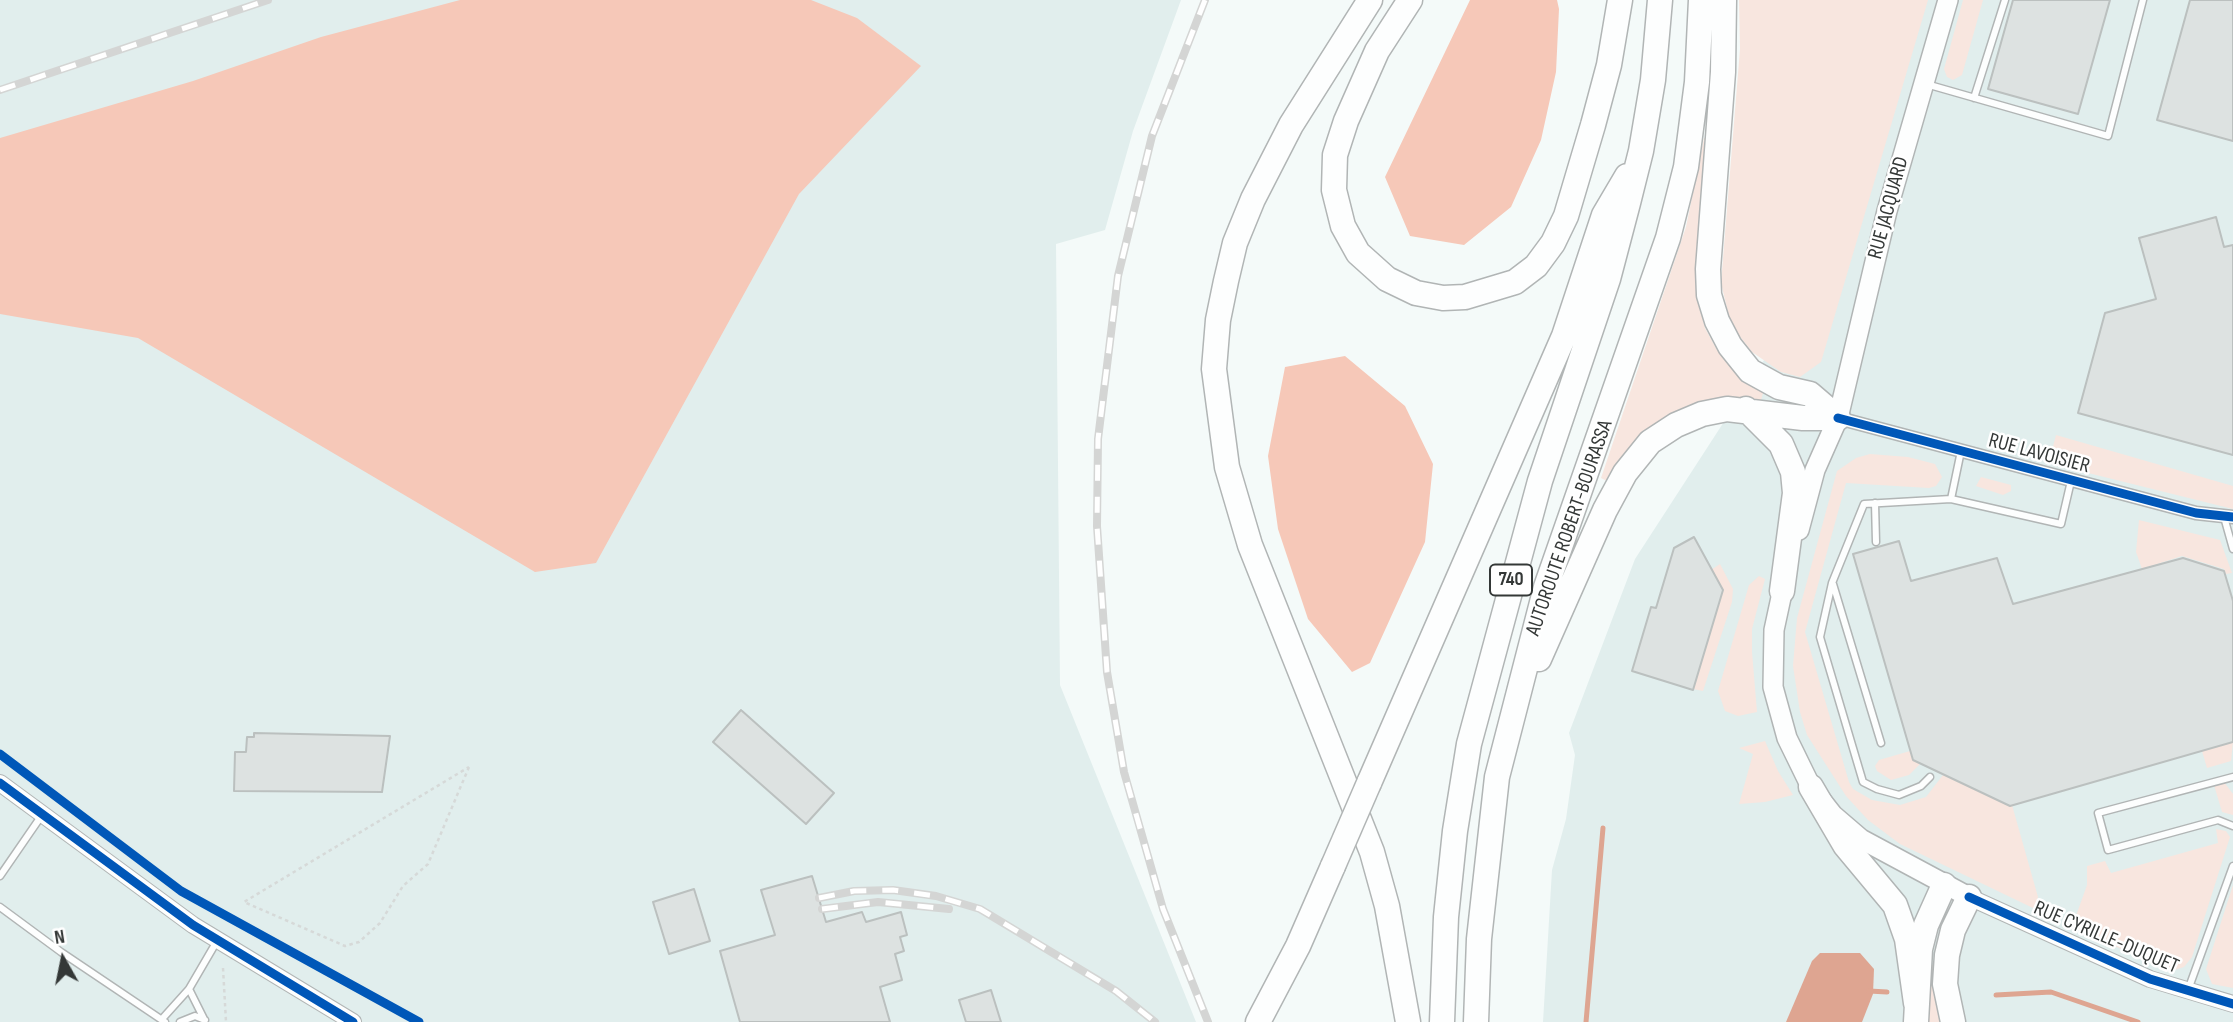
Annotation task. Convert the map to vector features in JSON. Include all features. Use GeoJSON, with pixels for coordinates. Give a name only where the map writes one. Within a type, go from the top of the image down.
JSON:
{"type":"FeatureCollection","features":[{"type":"Feature","properties":{"kind":"highway"},"geometry":{"type":"LineString","coordinates":[[1370,0],[1291,125],[1253,199],[1235,243],[1226,281],[1218,320],[1214,369],[1227,467],[1250,545],[1372,852],[1387,905],[1408,1022]]}},
{"type":"Feature","properties":{"kind":"highway"},"geometry":{"type":"LineString","coordinates":[[1410,0],[1377,51],[1346,121],[1335,155],[1334,190],[1343,226],[1358,253],[1387,279],[1416,293],[1465,298],[1515,282],[1536,266],[1553,243],[1566,216],[1596,113],[1609,65],[1620,0]]}},
{"type":"Feature","properties":{"kind":"highway","name":"AUTOROUTE ROBERT-BOURASSA"},"geometry":{"type":"LineString","coordinates":[[1442,1022],[1450,880],[1469,744],[1499,642],[1515,566],[1608,279],[1642,151],[1653,80],[1660,0]]}},
{"type":"Feature","properties":{"kind":"highway","name":"AUTOROUTE ROBERT-BOURASSA"},"geometry":{"type":"LineString","coordinates":[[1476,1022],[1479,939],[1497,777],[1546,587],[1668,238],[1688,155],[1698,82],[1701,0]]}},
{"type":"Feature","properties":{"kind":"highway"},"geometry":{"type":"LineString","coordinates":[[1724,0],[1723,72],[1708,269],[1709,295],[1726,338],[1750,370],[1779,387],[1810,394],[1838,418]]}},
{"type":"Feature","properties":{"kind":"highway"},"geometry":{"type":"LineString","coordinates":[[1260,1019],[1333,866],[1564,337],[1604,215],[1642,151]]}},
{"type":"Feature","properties":{"kind":"highway"},"geometry":{"type":"LineString","coordinates":[[1516,711],[1605,510],[1626,473],[1650,442],[1676,425],[1702,414],[1727,408],[1803,418],[1838,418]]}},
{"type":"Feature","properties":{"kind":"highway"},"geometry":{"type":"LineString","coordinates":[[1746,409],[1781,444],[1793,472],[1795,493],[1782,591]]}},
{"type":"Feature","properties":{"kind":"highway"},"geometry":{"type":"LineString","coordinates":[[1811,787],[1846,845],[1895,905],[1907,939],[1916,1012]]}},
{"type":"Feature","properties":{"kind":"highway"},"geometry":{"type":"LineString","coordinates":[[1916,1012],[1920,949],[1929,918],[1944,885]]}},
{"type":"Feature","properties":{"kind":"highway"},"geometry":{"type":"LineString","coordinates":[[1953,1022],[1945,984],[1947,955],[1953,930],[1969,897]]}},
{"type":"Feature","properties":{"kind":"main road","name":"RUE JACQUARD"},"geometry":{"type":"LineString","coordinates":[[1838,418],[1887,211],[1948,0]]}},
{"type":"Feature","properties":{"kind":"main road","name":"RUE CYRILLE-DUQUET"},"geometry":{"type":"LineString","coordinates":[[1838,418],[1815,471],[1782,591],[1774,630],[1773,687],[1787,738],[1811,787],[1833,815],[1861,839],[1969,897]]}},
{"type":"Feature","properties":{"kind":"street","name":"RUE LAVOISIER"},"geometry":{"type":"LineString","coordinates":[[1838,418],[2196,513],[2229,516]]}},
{"type":"Feature","properties":{"kind":"street"},"geometry":{"type":"LineString","coordinates":[[0,783],[217,941],[353,1022]]}},
{"type":"Feature","properties":{"kind":"street","name":"RUE CYRILLE-DUQUET"},"geometry":{"type":"LineString","coordinates":[[1969,897],[2150,979],[2233,1004]]}},
{"type":"Feature","properties":{"kind":"lane"},"geometry":{"type":"LineString","coordinates":[[1974,98],[2004,0]]}},
{"type":"Feature","properties":{"kind":"lane"},"geometry":{"type":"LineString","coordinates":[[1924,84],[2108,136],[2143,0]]}},
{"type":"Feature","properties":{"kind":"lane"},"geometry":{"type":"LineString","coordinates":[[1951,499],[1961,451]]}},
{"type":"Feature","properties":{"kind":"lane"},"geometry":{"type":"LineString","coordinates":[[1930,777],[1921,786],[1899,794],[1877,789],[1863,782],[1820,637],[1832,583],[1864,504],[1951,499],[2061,524],[2071,481]]}},
{"type":"Feature","properties":{"kind":"lane"},"geometry":{"type":"LineString","coordinates":[[1875,503],[1876,542]]}},
{"type":"Feature","properties":{"kind":"lane"},"geometry":{"type":"LineString","coordinates":[[2229,516],[2233,549]]}},
{"type":"Feature","properties":{"kind":"lane"},"geometry":{"type":"LineString","coordinates":[[1832,583],[1881,743]]}},
{"type":"Feature","properties":{"kind":"lane"},"geometry":{"type":"LineString","coordinates":[[2233,777],[2098,813],[2108,850],[2218,820],[2233,826]]}},
{"type":"Feature","properties":{"kind":"lane"},"geometry":{"type":"LineString","coordinates":[[0,876],[43,813]]}},
{"type":"Feature","properties":{"kind":"lane"},"geometry":{"type":"LineString","coordinates":[[2188,992],[2233,866]]}},
{"type":"Feature","properties":{"kind":"lane"},"geometry":{"type":"LineString","coordinates":[[0,907],[163,1021],[189,989],[217,941]]}},
{"type":"Feature","properties":{"kind":"lane"},"geometry":{"type":"LineString","coordinates":[[189,989],[205,1021]]}},
{"type":"Feature","properties":{"kind":"lane"},"geometry":{"type":"LineString","coordinates":[[180,1022],[195,1016],[205,1021]]}},
{"type":"Feature","properties":{"kind":"path"},"geometry":{"type":"LineString","coordinates":[[469,767],[428,864],[403,886],[380,923],[359,942],[345,946],[244,902],[469,767]]}},
{"type":"Feature","properties":{"kind":"path"},"geometry":{"type":"LineString","coordinates":[[223,968],[226,1022]]}},
{"type":"Feature","properties":{"kind":"shaded area"},"geometry":{"type":"Polygon","coordinates":[[[0,0],[1181,0],[1133,131],[1105,230],[1056,244],[1060,685],[1196,1022],[0,1022],[0,0]]]}},
{"type":"Feature","properties":{"kind":"shaded area"},"geometry":{"type":"Polygon","coordinates":[[[460,0],[811,0],[857,18],[921,66],[799,194],[596,563],[535,572],[138,338],[0,314],[0,138],[193,81],[321,37],[460,0]]]}},
{"type":"Feature","properties":{"kind":"shaded area"},"geometry":{"type":"Polygon","coordinates":[[[1470,0],[1557,0],[1559,9],[1556,72],[1541,140],[1511,207],[1464,245],[1410,236],[1385,177],[1470,0]]]}},
{"type":"Feature","properties":{"kind":"shaded area"},"geometry":{"type":"Polygon","coordinates":[[[1739,0],[1928,0],[1821,362],[1800,377],[1781,372],[1752,352],[1731,325],[1721,283],[1740,49],[1739,0]]]}},
{"type":"Feature","properties":{"kind":"shaded area"},"geometry":{"type":"Polygon","coordinates":[[[1764,0],[2233,0],[2233,1022],[1543,1022],[1552,870],[1566,819],[1575,755],[1569,733],[1635,559],[1766,357],[1764,0]]]}},
{"type":"Feature","properties":{"kind":"shaded area"},"geometry":{"type":"Polygon","coordinates":[[[1963,0],[1983,0],[1962,75],[1953,80],[1947,77],[1944,69],[1963,0]]]}},
{"type":"Feature","properties":{"kind":"shaded area"},"geometry":{"type":"Polygon","coordinates":[[[1704,138],[1711,138],[1697,279],[1699,304],[1705,328],[1717,350],[1745,382],[1763,393],[1761,400],[1736,398],[1647,430],[1630,446],[1607,481],[1601,478],[1686,227],[1704,138]]]}},
{"type":"Feature","properties":{"kind":"shaded area"},"geometry":{"type":"Polygon","coordinates":[[[1345,356],[1405,406],[1433,464],[1425,542],[1370,663],[1352,672],[1308,619],[1278,529],[1268,456],[1285,367],[1345,356]]]}},
{"type":"Feature","properties":{"kind":"shaded area"},"geometry":{"type":"Polygon","coordinates":[[[2056,435],[2233,486],[2233,509],[2056,465],[2051,454],[2056,435]]]}},
{"type":"Feature","properties":{"kind":"shaded area"},"geometry":{"type":"Polygon","coordinates":[[[1870,454],[1908,457],[1935,464],[1942,477],[1936,486],[1929,488],[1846,483],[1805,632],[1849,782],[1853,789],[1872,800],[1900,805],[1926,797],[1943,775],[2012,805],[2038,897],[2035,909],[1900,844],[1868,820],[1846,796],[1807,735],[1800,712],[1793,666],[1797,618],[1837,471],[1856,458],[1870,454]]]}},
{"type":"Feature","properties":{"kind":"shaded area"},"geometry":{"type":"Polygon","coordinates":[[[1981,477],[2011,485],[2011,491],[2003,495],[1976,486],[1981,477]]]}},
{"type":"Feature","properties":{"kind":"shaded area"},"geometry":{"type":"Polygon","coordinates":[[[2139,520],[2220,540],[2232,573],[2226,574],[2224,569],[2182,556],[2142,569],[2136,552],[2139,520]]]}},
{"type":"Feature","properties":{"kind":"shaded area"},"geometry":{"type":"Polygon","coordinates":[[[1720,564],[1733,589],[1732,602],[1703,691],[1693,689],[1711,570],[1720,564]]]}},
{"type":"Feature","properties":{"kind":"shaded area"},"geometry":{"type":"Polygon","coordinates":[[[1759,576],[1765,579],[1752,629],[1757,712],[1738,716],[1725,711],[1718,691],[1749,585],[1759,576]]]}},
{"type":"Feature","properties":{"kind":"shaded area"},"geometry":{"type":"Polygon","coordinates":[[[1765,741],[1778,771],[1793,795],[1765,802],[1739,804],[1753,754],[1739,748],[1765,741]]]}},
{"type":"Feature","properties":{"kind":"shaded area"},"geometry":{"type":"Polygon","coordinates":[[[2233,742],[2231,761],[2207,768],[2202,751],[2233,742]]]}},
{"type":"Feature","properties":{"kind":"shaded area"},"geometry":{"type":"Polygon","coordinates":[[[1910,751],[1913,760],[1920,764],[1909,775],[1891,780],[1877,771],[1875,766],[1879,760],[1910,751]]]}},
{"type":"Feature","properties":{"kind":"shaded area"},"geometry":{"type":"Polygon","coordinates":[[[2224,782],[2233,794],[2233,815],[2222,812],[2214,785],[2224,782]]]}},
{"type":"Feature","properties":{"kind":"shaded area"},"geometry":{"type":"Polygon","coordinates":[[[2216,829],[2226,831],[2230,837],[2192,957],[2184,967],[2171,971],[2072,927],[2087,885],[2087,866],[2105,861],[2111,873],[2218,843],[2216,829]]]}},
{"type":"Feature","properties":{"kind":"shaded area"},"geometry":{"type":"Polygon","coordinates":[[[2233,885],[2233,988],[2212,984],[2206,969],[2233,885]]]}},
{"type":"Feature","properties":{"kind":"shaded area"},"geometry":{"type":"Polygon","coordinates":[[[1820,953],[1860,953],[1874,969],[1873,994],[1862,1022],[1786,1022],[1812,961],[1820,953]]]}},
{"type":"Feature","properties":{"kind":"shaded area"},"geometry":{"type":"Polygon","coordinates":[[[1926,964],[1934,965],[1941,1022],[1923,1022],[1926,964]]]}},
{"type":"Feature","properties":{"kind":"building"},"geometry":{"type":"Polygon","coordinates":[[[2013,0],[2110,0],[2078,114],[1988,89],[2013,0]]]}},
{"type":"Feature","properties":{"kind":"building"},"geometry":{"type":"Polygon","coordinates":[[[2190,0],[2233,0],[2233,141],[2157,120],[2190,0]]]}},
{"type":"Feature","properties":{"kind":"building"},"geometry":{"type":"Polygon","coordinates":[[[2216,217],[2224,247],[2233,245],[2233,455],[2078,413],[2105,313],[2156,299],[2139,238],[2216,217]]]}},
{"type":"Feature","properties":{"kind":"building"},"geometry":{"type":"Polygon","coordinates":[[[1694,537],[1723,590],[1693,690],[1632,671],[1651,607],[1656,608],[1674,548],[1694,537]]]}},
{"type":"Feature","properties":{"kind":"building"},"geometry":{"type":"Polygon","coordinates":[[[1899,541],[1911,581],[1997,558],[2013,604],[2183,558],[2224,571],[2233,601],[2233,742],[2010,806],[1913,760],[1853,554],[1899,541]]]}},
{"type":"Feature","properties":{"kind":"building"},"geometry":{"type":"Polygon","coordinates":[[[741,710],[834,793],[806,824],[713,742],[741,710]]]}},
{"type":"Feature","properties":{"kind":"building"},"geometry":{"type":"Polygon","coordinates":[[[254,733],[390,736],[382,792],[234,791],[235,752],[246,752],[247,737],[254,737],[254,733]]]}},
{"type":"Feature","properties":{"kind":"building"},"geometry":{"type":"Polygon","coordinates":[[[812,876],[826,922],[862,912],[866,922],[901,912],[907,935],[900,937],[904,951],[895,954],[902,980],[880,987],[890,1022],[740,1022],[720,951],[775,935],[761,890],[812,876]]]}},
{"type":"Feature","properties":{"kind":"building"},"geometry":{"type":"Polygon","coordinates":[[[694,889],[710,941],[669,954],[653,902],[694,889]]]}},
{"type":"Feature","properties":{"kind":"building"},"geometry":{"type":"Polygon","coordinates":[[[991,990],[1001,1022],[966,1022],[959,1000],[991,990]]]}},
{"type":"Feature","properties":{"kind":"waterway"},"geometry":{"type":"LineString","coordinates":[[1586,1022],[1603,828]]}},
{"type":"Feature","properties":{"kind":"waterway"},"geometry":{"type":"LineString","coordinates":[[1869,991],[1887,992]]}},
{"type":"Feature","properties":{"kind":"waterway"},"geometry":{"type":"LineString","coordinates":[[1996,995],[2051,992],[2138,1022]]}},
{"type":"Feature","properties":{"kind":"railway"},"geometry":{"type":"LineString","coordinates":[[0,90],[268,0]]}},
{"type":"Feature","properties":{"kind":"railway"},"geometry":{"type":"LineString","coordinates":[[1205,0],[1152,136],[1118,276],[1098,439],[1097,526],[1107,672],[1124,772],[1163,909],[1208,1022]]}},
{"type":"Feature","properties":{"kind":"railway"},"geometry":{"type":"LineString","coordinates":[[819,898],[854,891],[893,890],[936,896],[980,909],[1116,991],[1155,1022]]}},
{"type":"Feature","properties":{"kind":"railway"},"geometry":{"type":"LineString","coordinates":[[822,909],[878,902],[949,909]]}},
{"type":"Feature","properties":{"kind":"cycle path"},"geometry":{"type":"LineString","coordinates":[[1838,418],[2196,513],[2233,517]]}},
{"type":"Feature","properties":{"kind":"cycle path"},"geometry":{"type":"LineString","coordinates":[[0,754],[181,891],[419,1022]]}},
{"type":"Feature","properties":{"kind":"cycle path"},"geometry":{"type":"LineString","coordinates":[[0,783],[193,925],[353,1022]]}},
{"type":"Feature","properties":{"kind":"cycle path"},"geometry":{"type":"LineString","coordinates":[[1969,897],[2150,979],[2233,1004]]}}]}
